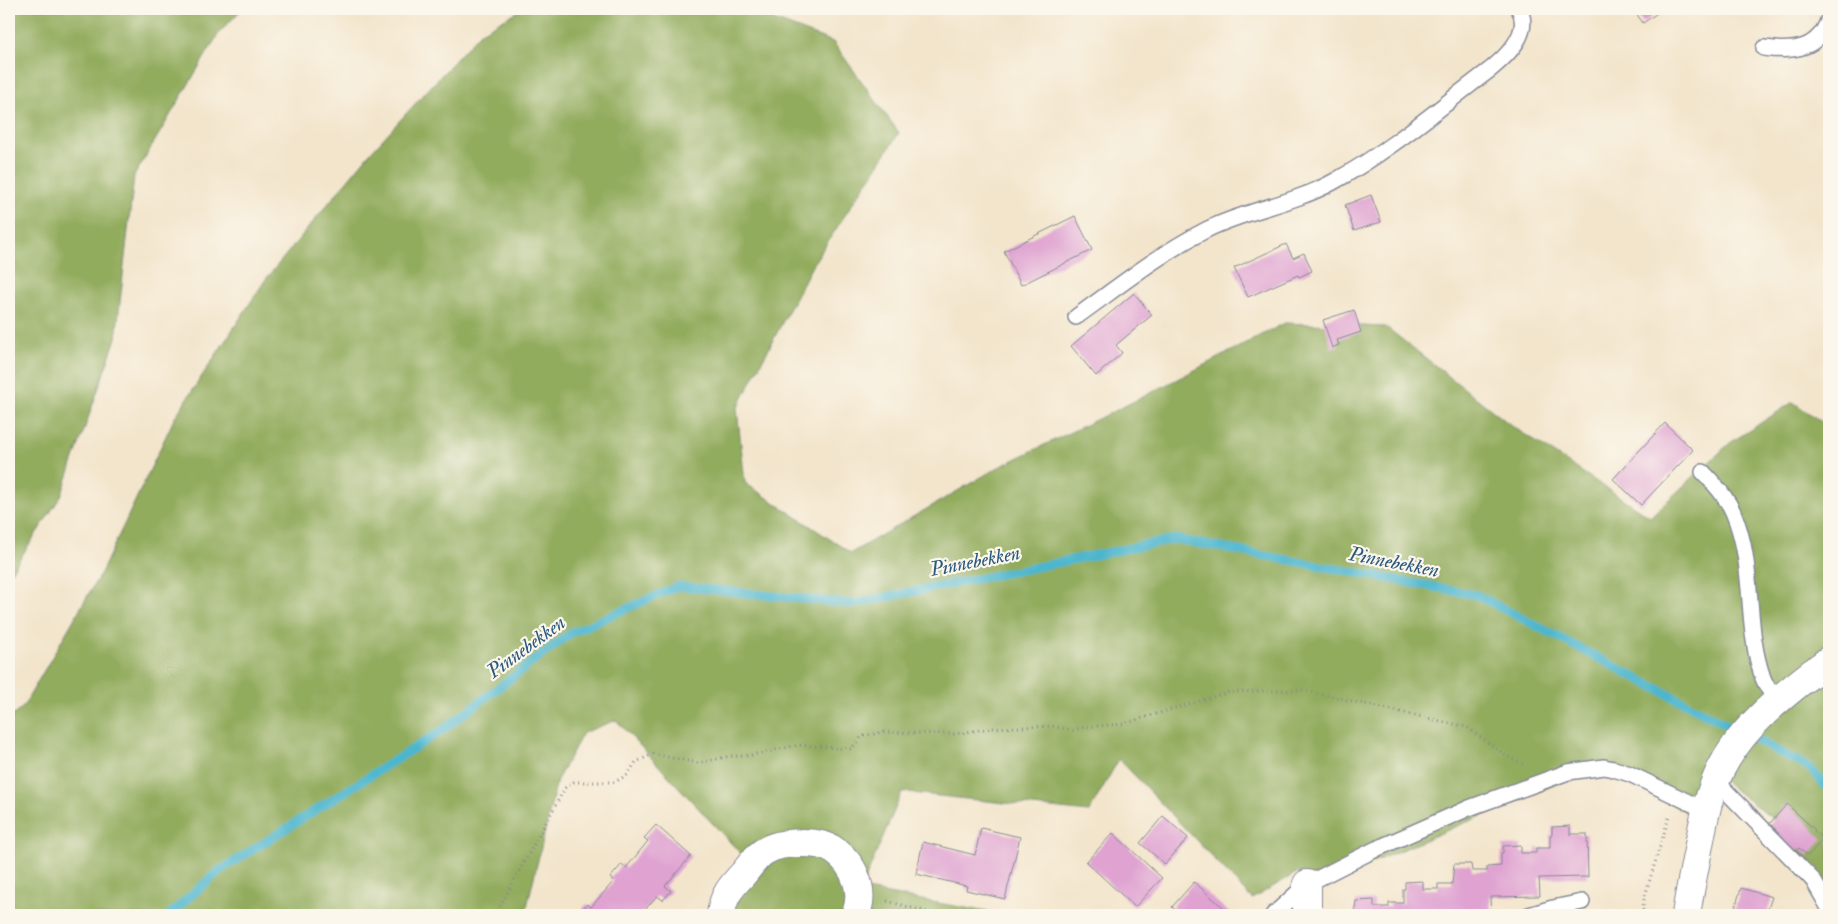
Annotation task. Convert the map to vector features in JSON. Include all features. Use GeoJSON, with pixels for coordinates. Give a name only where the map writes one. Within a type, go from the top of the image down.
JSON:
{"type":"FeatureCollection","features":[{"type":"Feature","properties":{"kind":"street"},"geometry":{"type":"LineString","coordinates":[[1686,915],[1705,810],[1722,767],[1756,722],[1776,702],[1829,660]]}},
{"type":"Feature","properties":{"kind":"street"},"geometry":{"type":"LineString","coordinates":[[721,915],[722,905],[729,890],[763,851],[776,846],[798,843],[821,845],[835,850],[848,863],[856,878],[858,904]]}},
{"type":"Feature","properties":{"kind":"street"},"geometry":{"type":"LineString","coordinates":[[1307,884],[1307,915]]}},
{"type":"Feature","properties":{"kind":"lane"},"geometry":{"type":"LineString","coordinates":[[1076,318],[1162,256],[1205,230],[1302,196],[1332,182],[1376,155],[1507,55],[1523,28],[1523,15],[1519,9]]}},
{"type":"Feature","properties":{"kind":"lane"},"geometry":{"type":"LineString","coordinates":[[1764,48],[1795,50],[1809,45],[1820,36],[1829,18]]}},
{"type":"Feature","properties":{"kind":"lane"},"geometry":{"type":"LineString","coordinates":[[1703,472],[1724,496],[1739,528],[1748,571],[1758,656],[1764,680],[1776,702]]}},
{"type":"Feature","properties":{"kind":"lane"},"geometry":{"type":"LineString","coordinates":[[1274,915],[1307,884],[1376,849],[1470,808],[1568,772],[1604,767],[1630,774],[1705,810]]}},
{"type":"Feature","properties":{"kind":"lane"},"geometry":{"type":"LineString","coordinates":[[1716,781],[1813,880],[1829,908]]}},
{"type":"Feature","properties":{"kind":"lane"},"geometry":{"type":"LineString","coordinates":[[1529,915],[1582,902]]}},
{"type":"Feature","properties":{"kind":"path"},"geometry":{"type":"LineString","coordinates":[[495,915],[565,788],[574,782],[615,782],[627,775],[636,762],[653,754],[698,763],[731,756],[746,756],[799,745],[851,749],[862,736],[884,732],[954,734],[991,728],[1052,726],[1073,730],[1123,724],[1229,692],[1303,690],[1467,727],[1505,754],[1550,779]]}},
{"type":"Feature","properties":{"kind":"path"},"geometry":{"type":"LineString","coordinates":[[1642,915],[1644,899],[1677,796]]}},
{"type":"Feature","properties":{"kind":"path"},"geometry":{"type":"LineString","coordinates":[[858,904],[938,915]]}},
{"type":"Feature","properties":{"kind":"green space"},"geometry":{"type":"Polygon","coordinates":[[[9,9],[242,9],[219,33],[134,176],[116,338],[61,496],[9,575],[9,9]]]}},
{"type":"Feature","properties":{"kind":"green space"},"geometry":{"type":"Polygon","coordinates":[[[522,9],[739,9],[753,12],[833,42],[899,133],[813,264],[737,409],[745,483],[851,553],[997,468],[1141,398],[1285,323],[1386,327],[1512,426],[1650,517],[1730,443],[1793,402],[1829,427],[1829,915],[1824,915],[1778,823],[1722,780],[1692,815],[1601,765],[1314,887],[1298,872],[1252,899],[1119,759],[1089,812],[902,792],[861,889],[1004,915],[721,915],[744,857],[616,720],[583,733],[557,780],[525,915],[9,915],[9,719],[23,707],[102,571],[175,417],[266,279],[370,153],[481,32],[522,9]]]}},
{"type":"Feature","properties":{"kind":"building"},"geometry":{"type":"Polygon","coordinates":[[[1633,9],[1663,9],[1643,23],[1633,9]]]}},
{"type":"Feature","properties":{"kind":"building"},"geometry":{"type":"Polygon","coordinates":[[[1371,195],[1381,222],[1354,231],[1345,205],[1371,195]]]}},
{"type":"Feature","properties":{"kind":"building"},"geometry":{"type":"Polygon","coordinates":[[[1075,216],[1092,250],[1021,285],[1004,251],[1075,216]]]}},
{"type":"Feature","properties":{"kind":"building"},"geometry":{"type":"Polygon","coordinates":[[[1286,244],[1293,258],[1304,253],[1312,271],[1299,277],[1298,275],[1248,297],[1234,268],[1286,244]]]}},
{"type":"Feature","properties":{"kind":"building"},"geometry":{"type":"Polygon","coordinates":[[[1134,293],[1152,315],[1116,345],[1122,353],[1096,376],[1071,346],[1134,293]]]}},
{"type":"Feature","properties":{"kind":"building"},"geometry":{"type":"Polygon","coordinates":[[[1354,310],[1361,332],[1337,340],[1339,345],[1332,348],[1323,320],[1354,310]]]}},
{"type":"Feature","properties":{"kind":"building"},"geometry":{"type":"Polygon","coordinates":[[[1665,423],[1693,450],[1641,505],[1613,479],[1665,423]]]}},
{"type":"Feature","properties":{"kind":"building"},"geometry":{"type":"Polygon","coordinates":[[[1787,804],[1823,839],[1808,856],[1799,848],[1792,855],[1764,830],[1787,804]]]}},
{"type":"Feature","properties":{"kind":"building"},"geometry":{"type":"Polygon","coordinates":[[[1163,816],[1188,838],[1165,864],[1140,843],[1163,816]]]}},
{"type":"Feature","properties":{"kind":"building"},"geometry":{"type":"Polygon","coordinates":[[[656,825],[691,856],[665,886],[671,891],[663,900],[657,896],[640,915],[577,915],[587,904],[591,907],[614,881],[610,878],[622,864],[626,868],[648,841],[644,838],[656,825]]]}},
{"type":"Feature","properties":{"kind":"building"},"geometry":{"type":"Polygon","coordinates":[[[1570,826],[1570,834],[1587,834],[1588,877],[1539,878],[1540,896],[1490,897],[1491,914],[1354,915],[1356,901],[1374,900],[1374,907],[1389,907],[1389,903],[1403,903],[1405,882],[1423,881],[1423,889],[1438,889],[1438,884],[1452,884],[1454,864],[1471,864],[1472,871],[1487,871],[1487,867],[1501,866],[1503,846],[1521,845],[1521,853],[1536,853],[1536,848],[1550,848],[1552,827],[1570,826]]]}},
{"type":"Feature","properties":{"kind":"building"},"geometry":{"type":"Polygon","coordinates":[[[981,828],[1020,837],[1005,899],[966,890],[967,886],[916,874],[923,842],[975,855],[981,828]]]}},
{"type":"Feature","properties":{"kind":"building"},"geometry":{"type":"Polygon","coordinates":[[[1113,833],[1162,878],[1135,907],[1086,862],[1113,833]]]}},
{"type":"Feature","properties":{"kind":"building"},"geometry":{"type":"Polygon","coordinates":[[[1194,882],[1232,915],[1181,915],[1172,907],[1194,882]]]}},
{"type":"Feature","properties":{"kind":"building"},"geometry":{"type":"Polygon","coordinates":[[[1741,888],[1772,897],[1766,915],[1733,915],[1741,888]]]}},
{"type":"Feature","properties":{"kind":"waterway"},"geometry":{"type":"LineString","coordinates":[[9,20],[12,9]]}},
{"type":"Feature","properties":{"kind":"waterway","name":"Pinnebekken"},"geometry":{"type":"LineString","coordinates":[[169,915],[219,871],[441,731],[571,633],[678,586],[852,604],[1175,539],[1477,595],[1810,768],[1829,790]]}}]}
